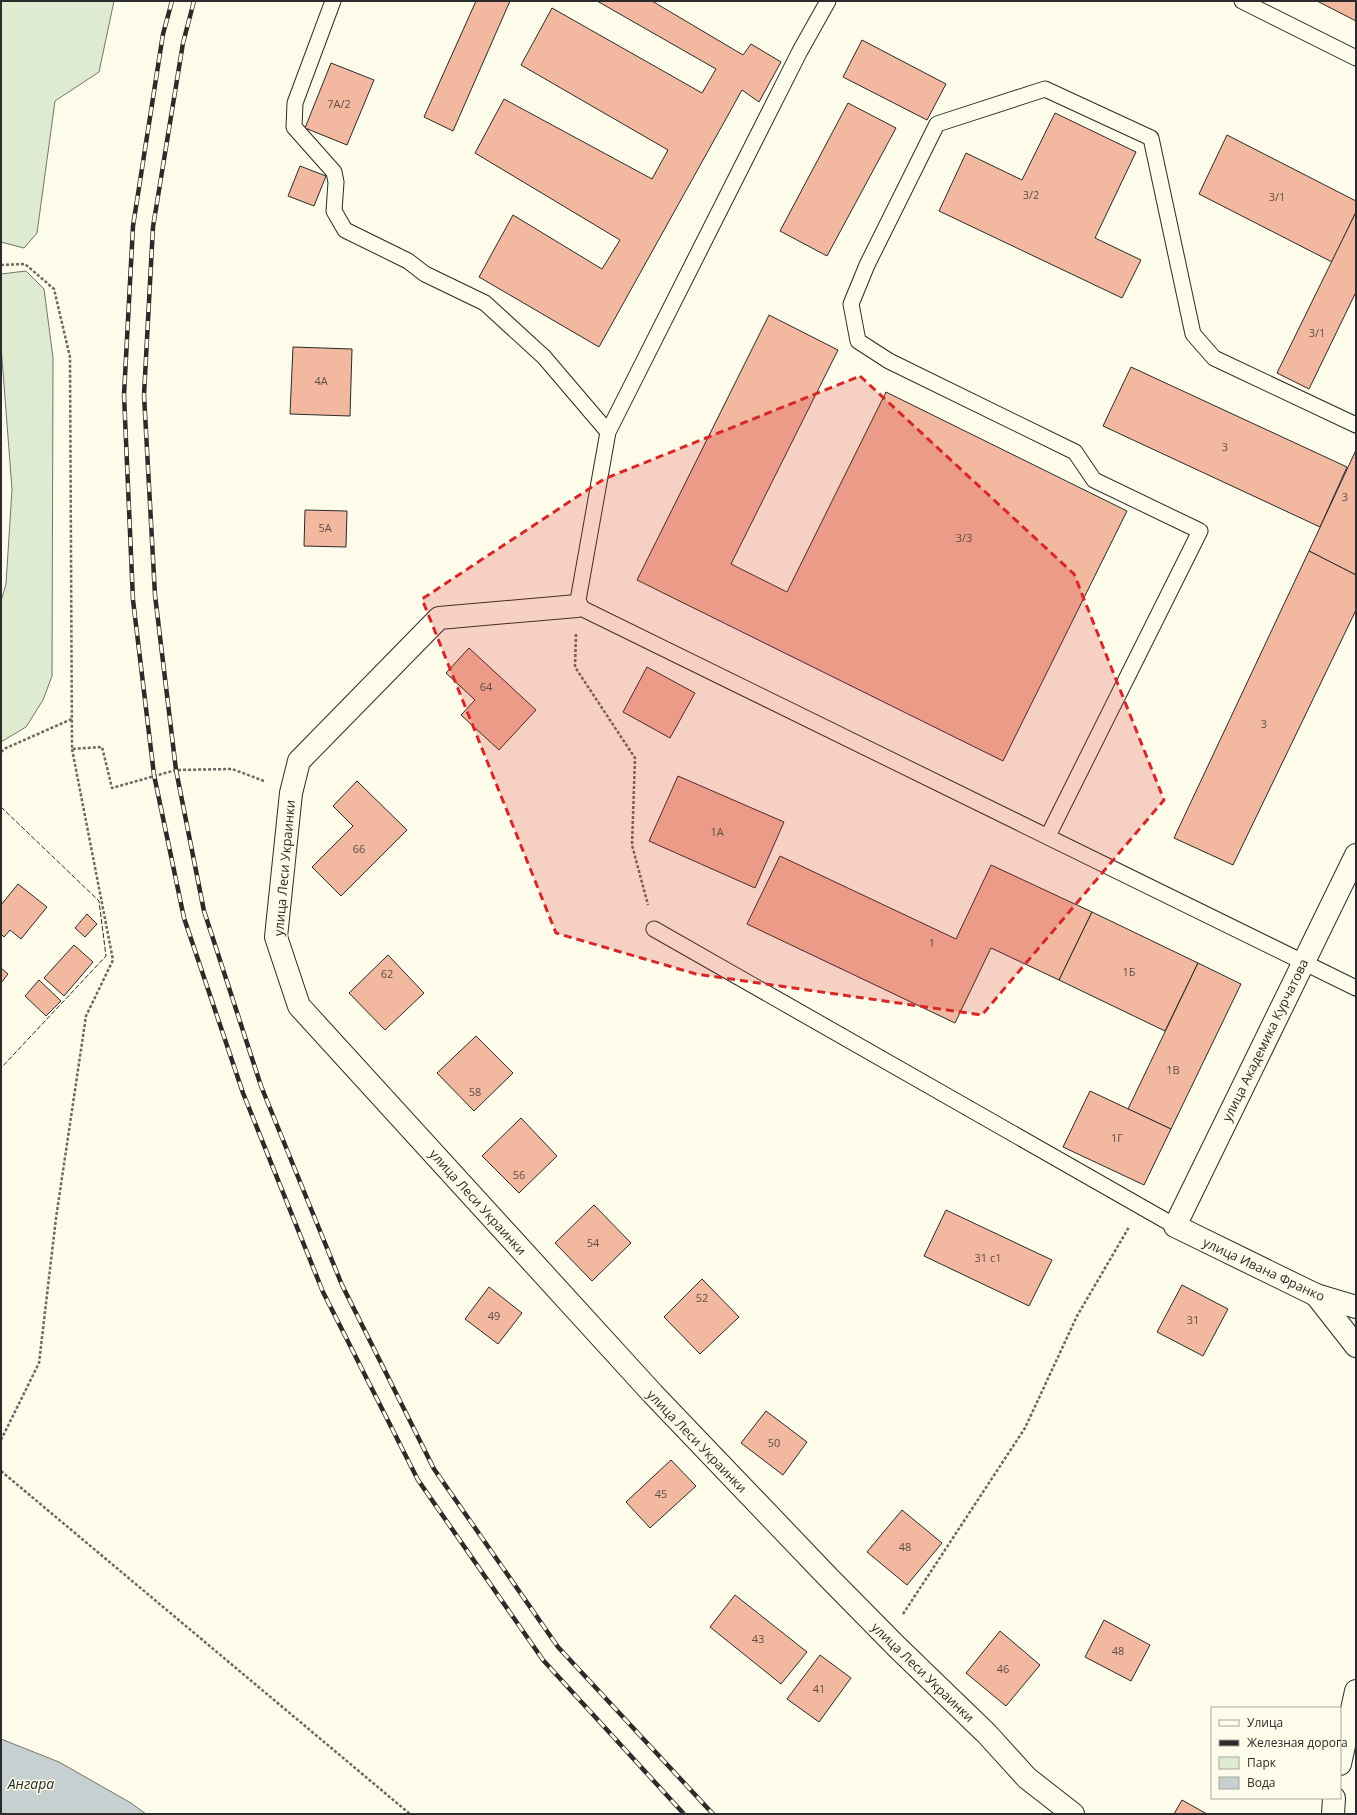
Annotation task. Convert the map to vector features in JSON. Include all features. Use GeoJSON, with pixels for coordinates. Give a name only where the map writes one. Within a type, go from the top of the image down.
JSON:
{"type":"FeatureCollection","features":[{"type":"Feature","properties":{"kind":"street","name":"улица Леси Украинки"},"geometry":{"type":"LineString","coordinates":[[577,606],[439,618],[299,761],[292,793],[276,938],[299,1006],[653,1394],[888,1638],[987,1734],[1027,1778],[1073,1814]]}},
{"type":"Feature","properties":{"kind":"street","name":"улица Академика Курчатова"},"geometry":{"type":"LineString","coordinates":[[1174,1226],[1356,855]]}},
{"type":"Feature","properties":{"kind":"street","name":"улица Ивана Франко"},"geometry":{"type":"LineString","coordinates":[[1174,1226],[1316,1295],[1356,1307]]}},
{"type":"Feature","properties":{"kind":"street"},"geometry":{"type":"LineString","coordinates":[[1316,1295],[1356,1346]]}},
{"type":"Feature","properties":{"kind":"street"},"geometry":{"type":"LineString","coordinates":[[1341,1760],[1356,1692]]}},
{"type":"Feature","properties":{"kind":"street"},"geometry":{"type":"LineString","coordinates":[[1333,1814],[1334,1799]]}},
{"type":"Feature","properties":{"kind":"lane"},"geometry":{"type":"LineString","coordinates":[[333,1],[295,103],[294,127],[334,172],[336,182],[334,211],[345,230],[408,261],[425,274],[485,303],[544,356],[608,432]]}},
{"type":"Feature","properties":{"kind":"lane"},"geometry":{"type":"LineString","coordinates":[[828,1],[800,51],[608,432],[577,606],[1356,988]]}},
{"type":"Feature","properties":{"kind":"lane"},"geometry":{"type":"LineString","coordinates":[[1242,1],[1356,58]]}},
{"type":"Feature","properties":{"kind":"lane"},"geometry":{"type":"LineString","coordinates":[[1048,836],[1200,531],[1094,480],[1075,452],[889,361],[858,341],[851,304],[866,265],[937,124],[1045,89],[1151,138],[1193,334],[1214,358],[1356,425]]}},
{"type":"Feature","properties":{"kind":"lane"},"geometry":{"type":"LineString","coordinates":[[654,929],[1174,1226]]}},
{"type":"Feature","properties":{"kind":"path"},"geometry":{"type":"LineString","coordinates":[[1,265],[25,264],[54,289],[70,357],[72,749],[113,960],[86,1016],[56,1218],[39,1363],[1,1440]]}},
{"type":"Feature","properties":{"kind":"path"},"geometry":{"type":"LineString","coordinates":[[577,606],[575,667],[635,758],[632,845],[654,929]]}},
{"type":"Feature","properties":{"kind":"path"},"geometry":{"type":"LineString","coordinates":[[1,752],[6,748],[72,719]]}},
{"type":"Feature","properties":{"kind":"path"},"geometry":{"type":"LineString","coordinates":[[72,749],[102,747],[112,788],[176,770],[232,769],[292,793]]}},
{"type":"Feature","properties":{"kind":"path"},"geometry":{"type":"LineString","coordinates":[[888,1638],[1025,1428],[1077,1316],[1141,1207]]}},
{"type":"Feature","properties":{"kind":"path"},"geometry":{"type":"LineString","coordinates":[[1,1471],[410,1814]]}},
{"type":"Feature","properties":{"kind":"highlighted area"},"geometry":{"type":"Polygon","coordinates":[[[860,376],[1074,574],[1164,800],[982,1015],[696,974],[556,933],[422,599],[604,479],[860,376]]]}},
{"type":"Feature","properties":{"kind":"green space"},"geometry":{"type":"Polygon","coordinates":[[[1,1],[114,1],[99,72],[55,101],[37,233],[24,248],[1,242],[1,1]]]}},
{"type":"Feature","properties":{"kind":"green space"},"geometry":{"type":"Polygon","coordinates":[[[26,271],[44,289],[53,358],[52,676],[43,700],[26,727],[1,742],[1,601],[6,584],[12,489],[1,346],[1,274],[26,271]]]}},
{"type":"Feature","properties":{"kind":"water","name":"Ангара"},"geometry":{"type":"Polygon","coordinates":[[[1,1739],[59,1762],[131,1803],[146,1814],[1,1814],[1,1739]]]}},
{"type":"Feature","properties":{"kind":"building"},"geometry":{"type":"Polygon","coordinates":[[[476,1],[510,1],[453,131],[424,117],[476,1]]]}},
{"type":"Feature","properties":{"kind":"building"},"geometry":{"type":"Polygon","coordinates":[[[597,1],[652,1],[743,55],[751,44],[781,62],[759,102],[742,90],[599,347],[479,277],[513,215],[602,269],[620,240],[475,153],[504,99],[652,179],[668,150],[521,65],[552,8],[702,93],[716,69],[597,1]]]}},
{"type":"Feature","properties":{"kind":"building"},"geometry":{"type":"Polygon","coordinates":[[[1317,1],[1356,1],[1356,21],[1317,1]]]}},
{"type":"Feature","properties":{"kind":"building"},"geometry":{"type":"Polygon","coordinates":[[[862,40],[946,84],[927,120],[843,77],[862,40]]]}},
{"type":"Feature","properties":{"kind":"building"},"geometry":{"type":"Polygon","coordinates":[[[331,63],[374,80],[347,145],[305,128],[331,63]]]}},
{"type":"Feature","properties":{"kind":"building"},"geometry":{"type":"Polygon","coordinates":[[[848,103],[896,128],[827,256],[780,231],[848,103]]]}},
{"type":"Feature","properties":{"kind":"building"},"geometry":{"type":"Polygon","coordinates":[[[1055,113],[1136,152],[1095,238],[1141,260],[1122,298],[939,211],[966,153],[1022,180],[1055,113]]]}},
{"type":"Feature","properties":{"kind":"building"},"geometry":{"type":"Polygon","coordinates":[[[1227,135],[1356,201],[1356,212],[1332,262],[1199,194],[1227,135]]]}},
{"type":"Feature","properties":{"kind":"building"},"geometry":{"type":"Polygon","coordinates":[[[300,166],[326,176],[314,206],[288,196],[300,166]]]}},
{"type":"Feature","properties":{"kind":"building"},"geometry":{"type":"Polygon","coordinates":[[[1356,212],[1356,292],[1309,389],[1277,373],[1356,212]]]}},
{"type":"Feature","properties":{"kind":"building"},"geometry":{"type":"Polygon","coordinates":[[[769,315],[838,350],[731,564],[787,592],[886,392],[1127,511],[1003,761],[637,580],[769,315]]]}},
{"type":"Feature","properties":{"kind":"building"},"geometry":{"type":"Polygon","coordinates":[[[293,347],[352,349],[350,416],[290,414],[293,347]]]}},
{"type":"Feature","properties":{"kind":"building"},"geometry":{"type":"Polygon","coordinates":[[[1131,367],[1347,467],[1320,527],[1103,426],[1131,367]]]}},
{"type":"Feature","properties":{"kind":"building"},"geometry":{"type":"Polygon","coordinates":[[[1356,450],[1356,575],[1309,551],[1356,450]]]}},
{"type":"Feature","properties":{"kind":"building"},"geometry":{"type":"Polygon","coordinates":[[[305,510],[347,511],[346,547],[304,546],[305,510]]]}},
{"type":"Feature","properties":{"kind":"building"},"geometry":{"type":"Polygon","coordinates":[[[1309,551],[1356,575],[1356,610],[1233,865],[1174,838],[1309,551]]]}},
{"type":"Feature","properties":{"kind":"building"},"geometry":{"type":"Polygon","coordinates":[[[469,648],[536,710],[499,750],[461,715],[475,700],[446,673],[469,648]]]}},
{"type":"Feature","properties":{"kind":"building"},"geometry":{"type":"Polygon","coordinates":[[[647,667],[695,693],[670,738],[623,712],[647,667]]]}},
{"type":"Feature","properties":{"kind":"building"},"geometry":{"type":"Polygon","coordinates":[[[678,776],[784,822],[755,888],[649,841],[678,776]]]}},
{"type":"Feature","properties":{"kind":"building"},"geometry":{"type":"Polygon","coordinates":[[[357,781],[407,830],[341,896],[312,867],[353,826],[333,806],[357,781]]]}},
{"type":"Feature","properties":{"kind":"building"},"geometry":{"type":"Polygon","coordinates":[[[780,856],[956,939],[991,865],[1092,912],[1059,980],[991,948],[955,1023],[747,924],[780,856]]]}},
{"type":"Feature","properties":{"kind":"building"},"geometry":{"type":"Polygon","coordinates":[[[18,884],[47,907],[21,939],[10,930],[4,937],[1,934],[1,905],[18,884]]]}},
{"type":"Feature","properties":{"kind":"building"},"geometry":{"type":"Polygon","coordinates":[[[1092,912],[1198,963],[1165,1031],[1059,980],[1092,912]]]}},
{"type":"Feature","properties":{"kind":"building"},"geometry":{"type":"Polygon","coordinates":[[[87,914],[97,924],[85,937],[75,928],[87,914]]]}},
{"type":"Feature","properties":{"kind":"building"},"geometry":{"type":"Polygon","coordinates":[[[74,945],[93,962],[64,996],[44,978],[74,945]]]}},
{"type":"Feature","properties":{"kind":"building"},"geometry":{"type":"Polygon","coordinates":[[[388,955],[424,993],[385,1030],[349,993],[388,955]]]}},
{"type":"Feature","properties":{"kind":"building"},"geometry":{"type":"Polygon","coordinates":[[[1198,963],[1241,984],[1171,1129],[1128,1109],[1198,963]]]}},
{"type":"Feature","properties":{"kind":"building"},"geometry":{"type":"Polygon","coordinates":[[[1,968],[8,974],[1,983],[1,968]]]}},
{"type":"Feature","properties":{"kind":"building"},"geometry":{"type":"Polygon","coordinates":[[[39,980],[61,1001],[46,1016],[25,996],[39,980]]]}},
{"type":"Feature","properties":{"kind":"building"},"geometry":{"type":"Polygon","coordinates":[[[476,1036],[513,1073],[474,1111],[437,1073],[476,1036]]]}},
{"type":"Feature","properties":{"kind":"building"},"geometry":{"type":"Polygon","coordinates":[[[1090,1091],[1171,1129],[1144,1185],[1063,1147],[1090,1091]]]}},
{"type":"Feature","properties":{"kind":"building"},"geometry":{"type":"Polygon","coordinates":[[[521,1118],[557,1156],[519,1193],[482,1156],[521,1118]]]}},
{"type":"Feature","properties":{"kind":"building"},"geometry":{"type":"Polygon","coordinates":[[[594,1205],[631,1243],[592,1281],[555,1243],[594,1205]]]}},
{"type":"Feature","properties":{"kind":"building"},"geometry":{"type":"Polygon","coordinates":[[[946,1210],[1052,1260],[1029,1306],[924,1256],[946,1210]]]}},
{"type":"Feature","properties":{"kind":"building"},"geometry":{"type":"Polygon","coordinates":[[[702,1279],[739,1317],[700,1354],[664,1317],[702,1279]]]}},
{"type":"Feature","properties":{"kind":"building"},"geometry":{"type":"Polygon","coordinates":[[[1182,1285],[1228,1309],[1203,1356],[1157,1332],[1182,1285]]]}},
{"type":"Feature","properties":{"kind":"building"},"geometry":{"type":"Polygon","coordinates":[[[489,1287],[522,1313],[498,1344],[465,1319],[489,1287]]]}},
{"type":"Feature","properties":{"kind":"building"},"geometry":{"type":"Polygon","coordinates":[[[766,1411],[807,1442],[783,1475],[741,1443],[766,1411]]]}},
{"type":"Feature","properties":{"kind":"building"},"geometry":{"type":"Polygon","coordinates":[[[671,1460],[696,1486],[650,1528],[626,1502],[671,1460]]]}},
{"type":"Feature","properties":{"kind":"building"},"geometry":{"type":"Polygon","coordinates":[[[902,1510],[942,1543],[907,1585],[867,1552],[902,1510]]]}},
{"type":"Feature","properties":{"kind":"building"},"geometry":{"type":"Polygon","coordinates":[[[735,1595],[807,1652],[781,1684],[710,1627],[735,1595]]]}},
{"type":"Feature","properties":{"kind":"building"},"geometry":{"type":"Polygon","coordinates":[[[1104,1620],[1150,1645],[1131,1681],[1085,1657],[1104,1620]]]}},
{"type":"Feature","properties":{"kind":"building"},"geometry":{"type":"Polygon","coordinates":[[[1000,1631],[1040,1665],[1006,1706],[966,1673],[1000,1631]]]}},
{"type":"Feature","properties":{"kind":"building"},"geometry":{"type":"Polygon","coordinates":[[[820,1655],[851,1678],[819,1722],[787,1699],[820,1655]]]}},
{"type":"Feature","properties":{"kind":"building"},"geometry":{"type":"Polygon","coordinates":[[[1182,1800],[1207,1814],[1174,1814],[1182,1800]]]}},
{"type":"Feature","properties":{"kind":"railway"},"geometry":{"type":"LineString","coordinates":[[172,1],[163,34],[133,226],[124,395],[133,600],[154,775],[184,918],[243,1093],[323,1292],[418,1480],[543,1660],[684,1814]]}},
{"type":"Feature","properties":{"kind":"railway"},"geometry":{"type":"LineString","coordinates":[[194,1],[183,43],[153,227],[144,395],[155,595],[176,770],[204,911],[261,1086],[342,1285],[434,1469],[558,1647],[713,1814]]}},
{"type":"Feature","properties":{"kind":"fence"},"geometry":{"type":"LineString","coordinates":[[1,807],[99,901],[106,956],[1,1068]]}}]}
